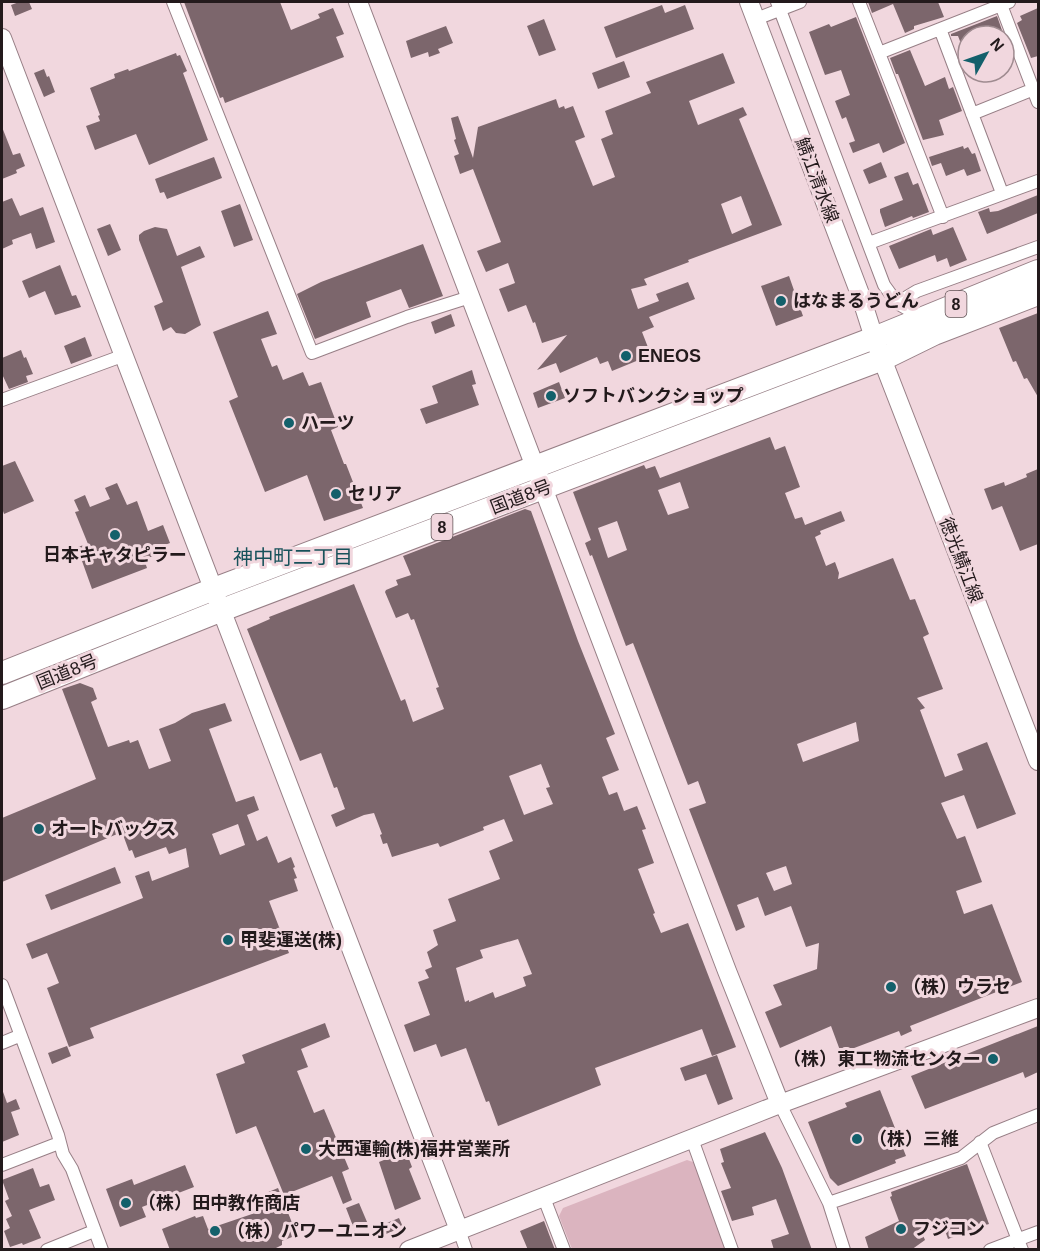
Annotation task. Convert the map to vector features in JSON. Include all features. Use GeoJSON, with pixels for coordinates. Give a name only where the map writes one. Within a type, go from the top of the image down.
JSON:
{"type":"FeatureCollection","features":[{"type":"Feature","properties":{"kind":"highway","name":"国道8号"},"geometry":{"type":"LineString","coordinates":[[2,698],[222,610],[1038,271]]}},
{"type":"Feature","properties":{"kind":"highway","name":"国道8号"},"geometry":{"type":"LineString","coordinates":[[2,673],[214,589],[884,359],[934,334],[1038,294]]}},
{"type":"Feature","properties":{"kind":"street"},"geometry":{"type":"LineString","coordinates":[[173,2],[312,353],[407,317],[471,297]]}},
{"type":"Feature","properties":{"kind":"street"},"geometry":{"type":"LineString","coordinates":[[358,2],[727,971],[780,1104],[829,1203],[844,1250]]}},
{"type":"Feature","properties":{"kind":"street","name":"鯖江清水線"},"geometry":{"type":"LineString","coordinates":[[749,2],[860,294],[874,338],[884,359]]}},
{"type":"Feature","properties":{"kind":"street"},"geometry":{"type":"LineString","coordinates":[[756,19],[778,5],[800,2]]}},
{"type":"Feature","properties":{"kind":"street"},"geometry":{"type":"LineString","coordinates":[[860,2],[943,217]]}},
{"type":"Feature","properties":{"kind":"street"},"geometry":{"type":"LineString","coordinates":[[879,52],[1005,3],[1036,95],[972,114]]}},
{"type":"Feature","properties":{"kind":"street"},"geometry":{"type":"LineString","coordinates":[[778,5],[884,285],[897,303],[923,318]]}},
{"type":"Feature","properties":{"kind":"street"},"geometry":{"type":"LineString","coordinates":[[940,29],[1002,194]]}},
{"type":"Feature","properties":{"kind":"street"},"geometry":{"type":"LineString","coordinates":[[2,38],[466,1250]]}},
{"type":"Feature","properties":{"kind":"street"},"geometry":{"type":"LineString","coordinates":[[869,243],[1038,181]]}},
{"type":"Feature","properties":{"kind":"street"},"geometry":{"type":"LineString","coordinates":[[897,303],[917,291],[1038,247]]}},
{"type":"Feature","properties":{"kind":"street"},"geometry":{"type":"LineString","coordinates":[[2,400],[122,356]]}},
{"type":"Feature","properties":{"kind":"street","name":"徳光鯖江線"},"geometry":{"type":"LineString","coordinates":[[884,359],[1038,761]]}},
{"type":"Feature","properties":{"kind":"street"},"geometry":{"type":"LineString","coordinates":[[2,985],[102,1250]]}},
{"type":"Feature","properties":{"kind":"street"},"geometry":{"type":"LineString","coordinates":[[409,1250],[780,1104],[1038,1008]]}},
{"type":"Feature","properties":{"kind":"street"},"geometry":{"type":"LineString","coordinates":[[2,1043],[20,1036]]}},
{"type":"Feature","properties":{"kind":"street"},"geometry":{"type":"LineString","coordinates":[[829,1203],[961,1158],[993,1133],[1038,1115]]}},
{"type":"Feature","properties":{"kind":"street"},"geometry":{"type":"LineString","coordinates":[[692,1139],[732,1250]]}},
{"type":"Feature","properties":{"kind":"street"},"geometry":{"type":"LineString","coordinates":[[980,1142],[1019,1244]]}},
{"type":"Feature","properties":{"kind":"street"},"geometry":{"type":"LineString","coordinates":[[2,1165],[60,1143]]}},
{"type":"Feature","properties":{"kind":"street"},"geometry":{"type":"LineString","coordinates":[[544,1198],[564,1250]]}},
{"type":"Feature","properties":{"kind":"street"},"geometry":{"type":"LineString","coordinates":[[47,1250],[94,1231]]}},
{"type":"Feature","properties":{"kind":"street"},"geometry":{"type":"LineString","coordinates":[[990,1250],[1019,1244],[1038,1232]]}},
{"type":"Feature","properties":{"kind":"shaded area"},"geometry":{"type":"Polygon","coordinates":[[[687,1160],[696,1163],[729,1249],[572,1249],[559,1216],[563,1208],[687,1160]]]}},
{"type":"Feature","properties":{"kind":"building"},"geometry":{"type":"Polygon","coordinates":[[[29,2],[32,9],[15,16],[11,5],[29,2]]]}},
{"type":"Feature","properties":{"kind":"building"},"geometry":{"type":"Polygon","coordinates":[[[184,2],[280,2],[291,30],[320,18],[318,14],[333,8],[344,34],[336,37],[344,57],[225,103],[223,97],[220,98],[184,2]]]}},
{"type":"Feature","properties":{"kind":"building"},"geometry":{"type":"Polygon","coordinates":[[[868,2],[938,2],[944,17],[914,26],[914,29],[905,33],[893,4],[872,13],[868,2]]]}},
{"type":"Feature","properties":{"kind":"building"},"geometry":{"type":"Polygon","coordinates":[[[662,5],[665,13],[685,5],[694,29],[616,58],[604,27],[662,5]]]}},
{"type":"Feature","properties":{"kind":"building"},"geometry":{"type":"Polygon","coordinates":[[[1038,8],[1038,56],[1031,58],[1017,23],[1022,20],[1020,16],[1038,8]]]}},
{"type":"Feature","properties":{"kind":"building"},"geometry":{"type":"Polygon","coordinates":[[[997,16],[1000,24],[977,24],[997,16]]]}},
{"type":"Feature","properties":{"kind":"building"},"geometry":{"type":"Polygon","coordinates":[[[856,17],[905,143],[883,153],[879,143],[853,153],[849,143],[855,141],[846,117],[842,119],[835,101],[850,95],[841,70],[825,75],[809,32],[829,24],[831,27],[856,17]]]}},
{"type":"Feature","properties":{"kind":"building"},"geometry":{"type":"Polygon","coordinates":[[[544,19],[556,50],[539,56],[527,26],[544,19]]]}},
{"type":"Feature","properties":{"kind":"building"},"geometry":{"type":"Polygon","coordinates":[[[446,26],[453,43],[438,49],[440,53],[429,57],[428,52],[411,58],[406,41],[446,26]]]}},
{"type":"Feature","properties":{"kind":"building"},"geometry":{"type":"Polygon","coordinates":[[[910,50],[925,86],[945,77],[949,89],[953,87],[962,111],[939,120],[944,135],[923,140],[898,74],[896,74],[890,58],[910,50]]]}},
{"type":"Feature","properties":{"kind":"building"},"geometry":{"type":"Polygon","coordinates":[[[176,53],[177,56],[180,55],[187,71],[183,73],[208,140],[149,165],[136,134],[95,150],[86,126],[100,121],[98,116],[100,115],[90,88],[115,78],[114,74],[128,69],[129,71],[176,53]]]}},
{"type":"Feature","properties":{"kind":"building"},"geometry":{"type":"Polygon","coordinates":[[[723,53],[735,83],[689,101],[698,125],[743,107],[747,115],[739,119],[782,225],[688,260],[689,262],[644,279],[647,285],[631,289],[638,309],[659,301],[656,294],[688,282],[695,299],[649,317],[654,327],[642,332],[651,355],[612,371],[608,361],[600,364],[597,357],[560,373],[556,363],[537,370],[567,335],[542,343],[526,305],[508,312],[499,289],[515,283],[508,263],[486,272],[477,251],[501,242],[473,169],[460,174],[454,156],[459,154],[454,140],[456,139],[451,118],[458,116],[473,158],[478,127],[556,99],[559,108],[564,106],[565,109],[573,106],[585,137],[575,141],[593,186],[615,177],[601,139],[613,134],[605,111],[651,93],[646,82],[723,53]],[[741,196],[721,204],[732,234],[752,225],[741,196]]]}},
{"type":"Feature","properties":{"kind":"building"},"geometry":{"type":"Polygon","coordinates":[[[624,61],[630,77],[598,89],[592,73],[624,61]]]}},
{"type":"Feature","properties":{"kind":"building"},"geometry":{"type":"Polygon","coordinates":[[[44,69],[55,92],[44,97],[34,73],[44,69]]]}},
{"type":"Feature","properties":{"kind":"building"},"geometry":{"type":"Polygon","coordinates":[[[2,127],[13,155],[20,153],[25,166],[16,170],[17,173],[2,179],[2,127]]]}},
{"type":"Feature","properties":{"kind":"building"},"geometry":{"type":"Polygon","coordinates":[[[963,146],[964,149],[968,147],[972,154],[975,153],[981,171],[967,176],[964,169],[946,176],[941,163],[932,166],[929,157],[963,146]]]}},
{"type":"Feature","properties":{"kind":"building"},"geometry":{"type":"Polygon","coordinates":[[[214,157],[222,178],[167,199],[164,192],[160,193],[155,179],[214,157]]]}},
{"type":"Feature","properties":{"kind":"building"},"geometry":{"type":"Polygon","coordinates":[[[881,162],[887,177],[869,184],[863,170],[881,162]]]}},
{"type":"Feature","properties":{"kind":"building"},"geometry":{"type":"Polygon","coordinates":[[[908,172],[913,185],[918,183],[929,212],[885,227],[880,209],[903,200],[894,177],[908,172]]]}},
{"type":"Feature","properties":{"kind":"building"},"geometry":{"type":"Polygon","coordinates":[[[1038,195],[1038,213],[987,234],[978,212],[989,208],[990,212],[998,211],[1038,195]]]}},
{"type":"Feature","properties":{"kind":"building"},"geometry":{"type":"Polygon","coordinates":[[[12,198],[20,216],[43,207],[55,242],[36,249],[31,233],[12,240],[13,244],[2,249],[2,202],[12,198]]]}},
{"type":"Feature","properties":{"kind":"building"},"geometry":{"type":"Polygon","coordinates":[[[240,204],[253,240],[234,247],[221,211],[240,204]]]}},
{"type":"Feature","properties":{"kind":"building"},"geometry":{"type":"Polygon","coordinates":[[[110,224],[121,250],[108,256],[97,229],[110,224]]]}},
{"type":"Feature","properties":{"kind":"building"},"geometry":{"type":"Polygon","coordinates":[[[155,227],[167,229],[177,256],[200,246],[205,257],[181,267],[201,325],[185,334],[176,333],[171,327],[163,331],[154,306],[163,302],[139,235],[155,227]]]}},
{"type":"Feature","properties":{"kind":"building"},"geometry":{"type":"Polygon","coordinates":[[[953,227],[967,260],[950,267],[947,258],[937,262],[935,255],[899,269],[889,246],[931,229],[933,235],[953,227]]]}},
{"type":"Feature","properties":{"kind":"building"},"geometry":{"type":"Polygon","coordinates":[[[423,244],[443,296],[409,308],[401,289],[366,302],[371,317],[315,339],[297,294],[321,282],[423,244]]]}},
{"type":"Feature","properties":{"kind":"building"},"geometry":{"type":"Polygon","coordinates":[[[60,265],[72,296],[76,295],[81,307],[55,315],[45,291],[29,298],[22,281],[60,265]]]}},
{"type":"Feature","properties":{"kind":"building"},"geometry":{"type":"Polygon","coordinates":[[[789,276],[803,316],[776,326],[761,286],[789,276]]]}},
{"type":"Feature","properties":{"kind":"building"},"geometry":{"type":"Polygon","coordinates":[[[268,311],[277,334],[261,339],[272,367],[277,365],[283,380],[303,372],[309,386],[321,382],[338,427],[331,430],[363,508],[324,521],[307,475],[265,492],[229,401],[238,397],[213,332],[268,311]]]}},
{"type":"Feature","properties":{"kind":"building"},"geometry":{"type":"Polygon","coordinates":[[[1038,313],[1038,397],[1027,378],[1024,379],[1016,361],[1013,362],[999,328],[1038,313]]]}},
{"type":"Feature","properties":{"kind":"building"},"geometry":{"type":"Polygon","coordinates":[[[451,314],[455,326],[435,334],[431,322],[451,314]]]}},
{"type":"Feature","properties":{"kind":"building"},"geometry":{"type":"Polygon","coordinates":[[[85,337],[92,356],[71,364],[64,346],[85,337]]]}},
{"type":"Feature","properties":{"kind":"building"},"geometry":{"type":"Polygon","coordinates":[[[21,350],[33,374],[26,376],[28,382],[9,389],[2,374],[2,358],[21,350]]]}},
{"type":"Feature","properties":{"kind":"building"},"geometry":{"type":"Polygon","coordinates":[[[472,370],[476,384],[472,385],[479,405],[426,424],[420,409],[438,403],[432,386],[472,370]]]}},
{"type":"Feature","properties":{"kind":"building"},"geometry":{"type":"Polygon","coordinates":[[[559,382],[565,398],[538,408],[533,393],[559,382]]]}},
{"type":"Feature","properties":{"kind":"building"},"geometry":{"type":"Polygon","coordinates":[[[770,437],[775,450],[785,446],[800,487],[785,493],[795,519],[802,517],[805,525],[841,511],[845,521],[820,531],[821,534],[815,537],[826,566],[835,562],[839,573],[838,579],[893,558],[910,600],[915,599],[929,634],[923,637],[943,689],[917,698],[925,708],[920,710],[945,777],[963,770],[957,754],[987,742],[1016,814],[977,829],[964,795],[941,803],[957,839],[965,836],[982,882],[956,891],[964,914],[992,904],[1022,982],[910,1026],[912,1031],[901,1036],[899,1031],[841,1053],[831,1026],[780,1048],[765,1012],[782,1005],[773,985],[817,969],[819,943],[806,947],[791,906],[765,916],[758,897],[737,905],[745,927],[736,931],[689,809],[706,803],[698,781],[688,785],[633,643],[626,646],[592,555],[590,556],[585,543],[591,540],[573,492],[644,465],[646,469],[655,466],[660,478],[770,437]],[[680,482],[658,490],[668,515],[689,508],[680,482]],[[617,521],[598,528],[608,558],[627,550],[617,521]],[[856,722],[797,744],[803,762],[859,741],[856,722]],[[786,866],[766,873],[774,891],[792,884],[786,866]]]}},
{"type":"Feature","properties":{"kind":"building"},"geometry":{"type":"Polygon","coordinates":[[[15,461],[34,501],[4,514],[2,466],[15,461]]]}},
{"type":"Feature","properties":{"kind":"building"},"geometry":{"type":"Polygon","coordinates":[[[1038,469],[1038,544],[1020,551],[1002,506],[992,510],[984,489],[1004,482],[1005,486],[1027,477],[1026,474],[1038,469]]]}},
{"type":"Feature","properties":{"kind":"building"},"geometry":{"type":"Polygon","coordinates":[[[117,483],[127,505],[137,501],[148,531],[163,525],[170,543],[154,549],[157,555],[144,559],[147,568],[92,589],[77,547],[88,544],[75,512],[79,511],[74,500],[85,495],[90,507],[110,499],[105,488],[117,483]]]}},
{"type":"Feature","properties":{"kind":"building"},"geometry":{"type":"Polygon","coordinates":[[[525,509],[531,511],[578,641],[615,734],[606,738],[619,770],[602,777],[609,795],[617,792],[624,811],[637,806],[646,829],[642,830],[654,863],[638,869],[655,913],[653,914],[661,933],[688,923],[736,1047],[712,1056],[702,1029],[595,1068],[601,1085],[498,1126],[489,1101],[486,1102],[466,1048],[441,1057],[436,1044],[414,1052],[404,1025],[430,1015],[418,982],[429,978],[425,970],[432,967],[427,952],[438,945],[433,930],[456,921],[448,899],[500,879],[489,851],[513,841],[504,819],[483,827],[484,830],[440,847],[438,843],[392,857],[387,843],[383,844],[380,835],[382,834],[374,813],[336,827],[331,815],[345,809],[337,787],[334,788],[321,753],[300,761],[247,629],[270,619],[269,617],[354,584],[401,701],[405,699],[413,722],[444,709],[436,688],[439,687],[414,619],[411,620],[408,613],[396,618],[385,592],[398,585],[396,580],[411,575],[403,556],[525,509]],[[541,764],[509,776],[524,815],[553,804],[546,788],[550,787],[541,764]],[[518,939],[480,950],[483,958],[456,968],[465,1002],[493,992],[495,998],[526,986],[523,977],[532,974],[518,939]]]}},
{"type":"Feature","properties":{"kind":"building"},"geometry":{"type":"Polygon","coordinates":[[[80,683],[93,688],[97,699],[91,702],[108,747],[129,740],[130,743],[138,740],[149,769],[171,761],[159,729],[192,713],[225,703],[232,721],[209,729],[236,802],[254,796],[259,810],[247,815],[257,841],[267,836],[278,863],[291,857],[295,867],[293,868],[297,878],[294,879],[298,891],[269,901],[289,953],[90,1028],[94,1038],[69,1047],[47,988],[59,983],[47,953],[32,959],[26,944],[143,898],[135,876],[149,871],[152,881],[189,867],[186,848],[169,854],[166,847],[135,858],[132,850],[129,851],[122,832],[2,882],[2,818],[96,779],[62,689],[80,683]],[[238,824],[212,834],[220,855],[245,845],[238,824]]]}},
{"type":"Feature","properties":{"kind":"building"},"geometry":{"type":"Polygon","coordinates":[[[115,867],[121,883],[51,910],[45,895],[115,867]]]}},
{"type":"Feature","properties":{"kind":"building"},"geometry":{"type":"Polygon","coordinates":[[[325,1023],[330,1037],[301,1049],[308,1067],[297,1071],[314,1113],[324,1109],[349,1169],[342,1172],[352,1200],[343,1204],[332,1176],[284,1195],[256,1126],[236,1134],[216,1074],[245,1063],[242,1055],[325,1023]]]}},
{"type":"Feature","properties":{"kind":"building","name":"（株）東工物流センター"},"geometry":{"type":"Polygon","coordinates":[[[1038,1026],[1038,1072],[1025,1078],[1023,1072],[925,1109],[911,1076],[1038,1026]]]}},
{"type":"Feature","properties":{"kind":"building"},"geometry":{"type":"Polygon","coordinates":[[[67,1046],[71,1056],[52,1064],[48,1053],[67,1046]]]}},
{"type":"Feature","properties":{"kind":"building"},"geometry":{"type":"Polygon","coordinates":[[[717,1055],[733,1099],[718,1105],[706,1074],[685,1081],[680,1068],[717,1055]]]}},
{"type":"Feature","properties":{"kind":"building"},"geometry":{"type":"Polygon","coordinates":[[[2,1089],[7,1103],[16,1099],[20,1109],[11,1112],[19,1135],[2,1142],[2,1089]]]}},
{"type":"Feature","properties":{"kind":"building","name":"（株）三維"},"geometry":{"type":"Polygon","coordinates":[[[880,1090],[906,1156],[895,1160],[896,1163],[838,1186],[830,1178],[808,1122],[847,1107],[845,1103],[880,1090]]]}},
{"type":"Feature","properties":{"kind":"building"},"geometry":{"type":"Polygon","coordinates":[[[765,1132],[782,1168],[812,1250],[774,1250],[771,1240],[789,1234],[776,1199],[752,1207],[754,1215],[732,1221],[721,1191],[731,1188],[721,1163],[724,1162],[720,1149],[765,1132]]]}},
{"type":"Feature","properties":{"kind":"building"},"geometry":{"type":"Polygon","coordinates":[[[406,1151],[412,1167],[409,1169],[421,1199],[395,1210],[379,1162],[406,1151]]]}},
{"type":"Feature","properties":{"kind":"building"},"geometry":{"type":"Polygon","coordinates":[[[967,1164],[989,1224],[982,1226],[984,1230],[975,1234],[970,1231],[948,1239],[943,1225],[922,1233],[925,1240],[911,1250],[869,1250],[865,1237],[899,1221],[890,1197],[891,1192],[967,1164]]]}},
{"type":"Feature","properties":{"kind":"building"},"geometry":{"type":"Polygon","coordinates":[[[185,1165],[194,1187],[142,1207],[146,1217],[120,1227],[106,1189],[132,1179],[134,1185],[185,1165]]]}},
{"type":"Feature","properties":{"kind":"building"},"geometry":{"type":"Polygon","coordinates":[[[33,1168],[40,1187],[49,1184],[55,1200],[29,1210],[41,1238],[10,1247],[4,1231],[10,1228],[6,1219],[12,1216],[5,1201],[9,1199],[2,1180],[33,1168]]]}},
{"type":"Feature","properties":{"kind":"building"},"geometry":{"type":"Polygon","coordinates":[[[278,1188],[297,1235],[282,1241],[282,1245],[272,1250],[170,1250],[162,1229],[195,1216],[196,1218],[203,1216],[208,1229],[255,1213],[254,1210],[270,1204],[266,1193],[278,1188]]]}},
{"type":"Feature","properties":{"kind":"building"},"geometry":{"type":"Polygon","coordinates":[[[359,1203],[370,1229],[356,1234],[346,1208],[359,1203]]]}},
{"type":"Feature","properties":{"kind":"building"},"geometry":{"type":"Polygon","coordinates":[[[399,1218],[403,1227],[381,1236],[377,1227],[399,1218]]]}},
{"type":"Feature","properties":{"kind":"building"},"geometry":{"type":"Polygon","coordinates":[[[544,1221],[555,1250],[528,1250],[520,1231],[544,1221]]]}},
{"type":"Feature","properties":{"kind":"place","name":"はなまるうどん"},"geometry":{"type":"Point","coordinates":[781,301]}},
{"type":"Feature","properties":{"kind":"place","name":"ENEOS"},"geometry":{"type":"Point","coordinates":[626,356]}},
{"type":"Feature","properties":{"kind":"place","name":"ソフトバンクショップ"},"geometry":{"type":"Point","coordinates":[551,396]}},
{"type":"Feature","properties":{"kind":"place","name":"ハーツ"},"geometry":{"type":"Point","coordinates":[289,423]}},
{"type":"Feature","properties":{"kind":"place","name":"セリア"},"geometry":{"type":"Point","coordinates":[336,494]}},
{"type":"Feature","properties":{"kind":"place","name":"日本キャタピラー"},"geometry":{"type":"Point","coordinates":[115,535]}},
{"type":"Feature","properties":{"kind":"place","name":"オートバックス"},"geometry":{"type":"Point","coordinates":[39,829]}},
{"type":"Feature","properties":{"kind":"place","name":"甲斐運送(株)"},"geometry":{"type":"Point","coordinates":[228,940]}},
{"type":"Feature","properties":{"kind":"place","name":"（株）ウラセ"},"geometry":{"type":"Point","coordinates":[891,987]}},
{"type":"Feature","properties":{"kind":"place","name":"（株）東工物流センター"},"geometry":{"type":"Point","coordinates":[993,1059]}},
{"type":"Feature","properties":{"kind":"place","name":"（株）三維"},"geometry":{"type":"Point","coordinates":[857,1139]}},
{"type":"Feature","properties":{"kind":"place","name":"大西運輸(株)福井営業所"},"geometry":{"type":"Point","coordinates":[306,1149]}},
{"type":"Feature","properties":{"kind":"place","name":"（株）田中教作商店"},"geometry":{"type":"Point","coordinates":[126,1203]}},
{"type":"Feature","properties":{"kind":"place","name":"フジコン"},"geometry":{"type":"Point","coordinates":[901,1229]}},
{"type":"Feature","properties":{"kind":"place","name":"（株）パワーユニオン"},"geometry":{"type":"Point","coordinates":[215,1231]}},
{"type":"Feature","properties":{"kind":"district","name":"神中町二丁目"},"geometry":{"type":"Point","coordinates":[293,557]}}]}
